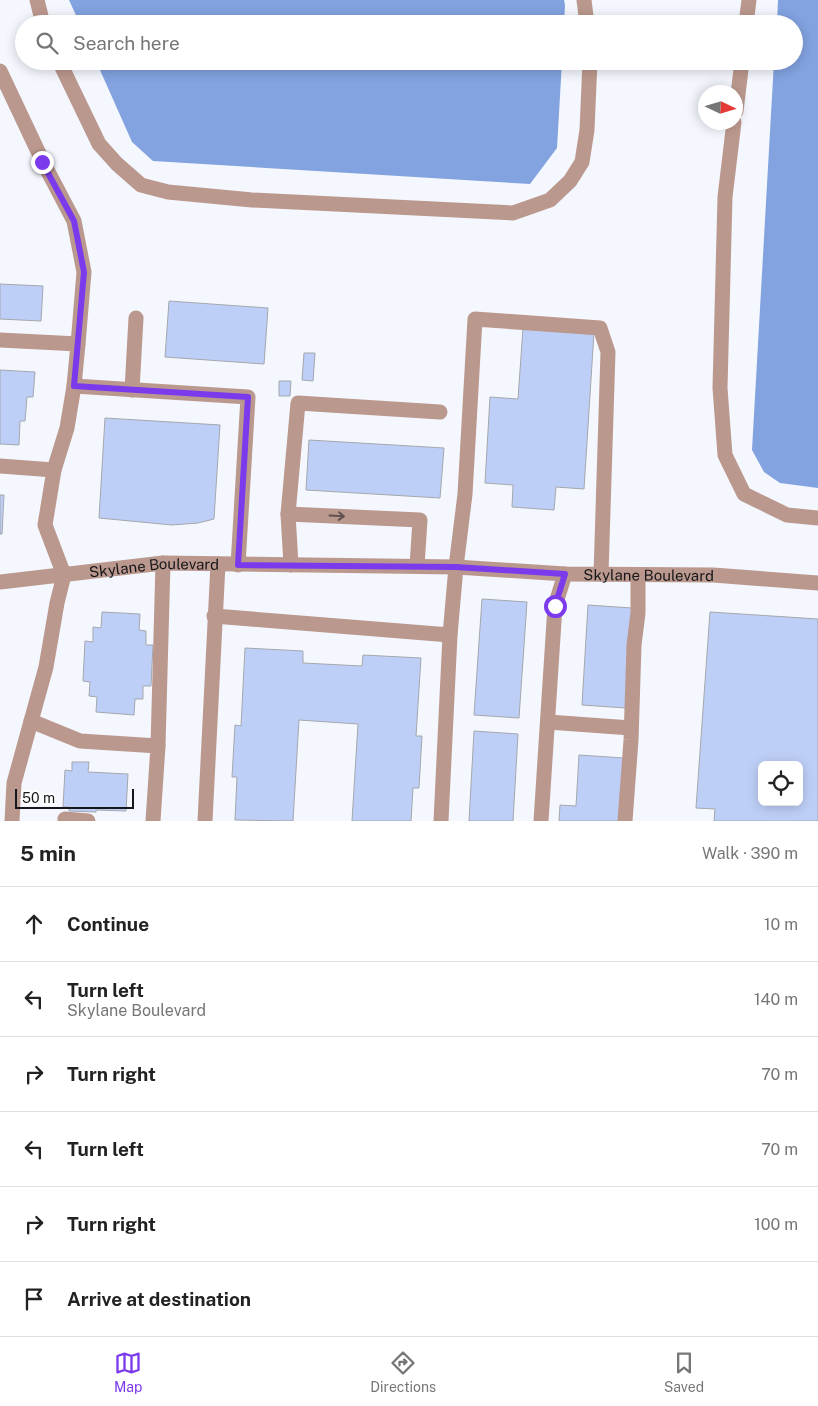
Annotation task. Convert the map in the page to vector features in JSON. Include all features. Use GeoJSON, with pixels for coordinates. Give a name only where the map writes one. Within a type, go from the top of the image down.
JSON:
{"type":"FeatureCollection","features":[{"type":"Feature","properties":{"kind":"street"},"geometry":{"type":"LineString","coordinates":[[37,0],[41,15]]}},
{"type":"Feature","properties":{"kind":"street"},"geometry":{"type":"LineString","coordinates":[[584,0],[585,15]]}},
{"type":"Feature","properties":{"kind":"street"},"geometry":{"type":"LineString","coordinates":[[747,15],[749,0]]}},
{"type":"Feature","properties":{"kind":"street"},"geometry":{"type":"LineString","coordinates":[[63,70],[99,144],[117,164],[141,185],[168,192],[252,200],[513,213],[550,200],[570,182],[582,162],[587,130],[590,70]]}},
{"type":"Feature","properties":{"kind":"street"},"geometry":{"type":"LineString","coordinates":[[739,85],[741,70]]}},
{"type":"Feature","properties":{"kind":"street"},"geometry":{"type":"LineString","coordinates":[[0,71],[42,162],[74,221],[84,272],[74,386],[66,428],[54,470],[45,525],[64,575],[46,667],[14,783],[12,821]]}},
{"type":"Feature","properties":{"kind":"street"},"geometry":{"type":"LineString","coordinates":[[733,130],[725,197],[720,388],[725,455],[744,494],[787,515],[818,518]]}},
{"type":"Feature","properties":{"kind":"street"},"geometry":{"type":"LineString","coordinates":[[132,390],[136,318]]}},
{"type":"Feature","properties":{"kind":"street"},"geometry":{"type":"LineString","coordinates":[[441,821],[450,635],[465,494],[475,319],[600,328],[608,352],[601,574]]}},
{"type":"Feature","properties":{"kind":"street"},"geometry":{"type":"LineString","coordinates":[[0,340],[78,344]]}},
{"type":"Feature","properties":{"kind":"street"},"geometry":{"type":"LineString","coordinates":[[74,386],[248,397],[238,565]]}},
{"type":"Feature","properties":{"kind":"street"},"geometry":{"type":"LineString","coordinates":[[292,565],[288,514],[298,403],[440,412]]}},
{"type":"Feature","properties":{"kind":"street"},"geometry":{"type":"LineString","coordinates":[[0,466],[54,470]]}},
{"type":"Feature","properties":{"kind":"street"},"geometry":{"type":"LineString","coordinates":[[288,514],[420,520],[418,566]]}},
{"type":"Feature","properties":{"kind":"street"},"geometry":{"type":"LineString","coordinates":[[152,821],[158,746],[163,564]]}},
{"type":"Feature","properties":{"kind":"street","name":"Skylane Boulevard"},"geometry":{"type":"LineString","coordinates":[[0,582],[163,564],[218,564],[418,566],[565,574],[713,575],[818,583]]}},
{"type":"Feature","properties":{"kind":"street"},"geometry":{"type":"LineString","coordinates":[[205,821],[218,564]]}},
{"type":"Feature","properties":{"kind":"street"},"geometry":{"type":"LineString","coordinates":[[541,821],[555,606],[565,574]]}},
{"type":"Feature","properties":{"kind":"street"},"geometry":{"type":"LineString","coordinates":[[625,821],[632,728],[634,644],[638,613],[638,574]]}},
{"type":"Feature","properties":{"kind":"street"},"geometry":{"type":"LineString","coordinates":[[214,616],[450,635]]}},
{"type":"Feature","properties":{"kind":"street"},"geometry":{"type":"LineString","coordinates":[[31,721],[80,741],[158,746]]}},
{"type":"Feature","properties":{"kind":"street"},"geometry":{"type":"LineString","coordinates":[[548,722],[632,728]]}},
{"type":"Feature","properties":{"kind":"street"},"geometry":{"type":"LineString","coordinates":[[65,819],[88,821]]}},
{"type":"Feature","properties":{"kind":"water"},"geometry":{"type":"Polygon","coordinates":[[[69,0],[564,0],[565,5],[564,15],[76,15],[69,0]]]}},
{"type":"Feature","properties":{"kind":"water"},"geometry":{"type":"Polygon","coordinates":[[[778,0],[818,0],[818,488],[780,483],[764,472],[752,450],[773,70],[803,70],[803,15],[777,15],[778,0]]]}},
{"type":"Feature","properties":{"kind":"water"},"geometry":{"type":"Polygon","coordinates":[[[100,70],[561,70],[557,148],[530,184],[153,161],[132,142],[100,70]]]}},
{"type":"Feature","properties":{"kind":"building"},"geometry":{"type":"Polygon","coordinates":[[[0,284],[43,286],[41,321],[0,319],[0,284]]]}},
{"type":"Feature","properties":{"kind":"building"},"geometry":{"type":"Polygon","coordinates":[[[169,301],[268,308],[264,364],[165,357],[169,301]]]}},
{"type":"Feature","properties":{"kind":"building"},"geometry":{"type":"Polygon","coordinates":[[[523,328],[594,332],[584,489],[556,487],[554,510],[512,507],[513,485],[485,483],[490,397],[518,399],[523,328]]]}},
{"type":"Feature","properties":{"kind":"building"},"geometry":{"type":"Polygon","coordinates":[[[304,353],[315,353],[313,381],[302,380],[304,353]]]}},
{"type":"Feature","properties":{"kind":"building"},"geometry":{"type":"Polygon","coordinates":[[[0,370],[35,372],[33,397],[27,397],[25,421],[20,421],[19,445],[0,444],[0,370]]]}},
{"type":"Feature","properties":{"kind":"building"},"geometry":{"type":"Polygon","coordinates":[[[279,381],[291,381],[290,396],[279,396],[279,381]]]}},
{"type":"Feature","properties":{"kind":"building"},"geometry":{"type":"Polygon","coordinates":[[[105,418],[220,425],[214,519],[198,523],[172,525],[99,518],[105,418]]]}},
{"type":"Feature","properties":{"kind":"building"},"geometry":{"type":"Polygon","coordinates":[[[309,440],[444,448],[440,498],[306,490],[309,440]]]}},
{"type":"Feature","properties":{"kind":"building"},"geometry":{"type":"Polygon","coordinates":[[[0,495],[4,495],[2,534],[0,534],[0,495]]]}},
{"type":"Feature","properties":{"kind":"building"},"geometry":{"type":"Polygon","coordinates":[[[482,599],[527,602],[519,718],[474,715],[482,599]]]}},
{"type":"Feature","properties":{"kind":"building"},"geometry":{"type":"Polygon","coordinates":[[[588,605],[632,608],[626,708],[582,705],[588,605]]]}},
{"type":"Feature","properties":{"kind":"building"},"geometry":{"type":"Polygon","coordinates":[[[102,612],[140,614],[139,630],[146,631],[146,645],[153,645],[151,686],[143,686],[143,699],[135,699],[134,715],[96,712],[97,697],[89,696],[90,682],[83,681],[85,641],[93,642],[93,627],[101,628],[102,612]]]}},
{"type":"Feature","properties":{"kind":"building"},"geometry":{"type":"Polygon","coordinates":[[[710,612],[818,619],[818,821],[714,821],[715,809],[696,808],[710,612]]]}},
{"type":"Feature","properties":{"kind":"building"},"geometry":{"type":"Polygon","coordinates":[[[245,648],[303,651],[303,663],[362,666],[363,655],[421,658],[416,736],[422,736],[419,788],[413,788],[411,821],[352,821],[358,724],[299,720],[293,821],[235,820],[237,777],[232,777],[235,725],[241,726],[245,648]]]}},
{"type":"Feature","properties":{"kind":"building"},"geometry":{"type":"Polygon","coordinates":[[[474,731],[518,734],[513,821],[469,821],[474,731]]]}},
{"type":"Feature","properties":{"kind":"building"},"geometry":{"type":"Polygon","coordinates":[[[579,755],[624,758],[620,821],[559,821],[560,805],[576,806],[579,755]]]}},
{"type":"Feature","properties":{"kind":"building"},"geometry":{"type":"Polygon","coordinates":[[[72,762],[89,762],[88,772],[128,774],[126,811],[69,811],[69,807],[63,807],[65,770],[72,771],[72,762]]]}},
{"type":"Feature","properties":{"kind":"route"},"geometry":{"type":"LineString","coordinates":[[42,162],[74,221],[84,272],[74,386],[248,397],[238,565],[456,567],[565,574],[555,606]]}}]}
